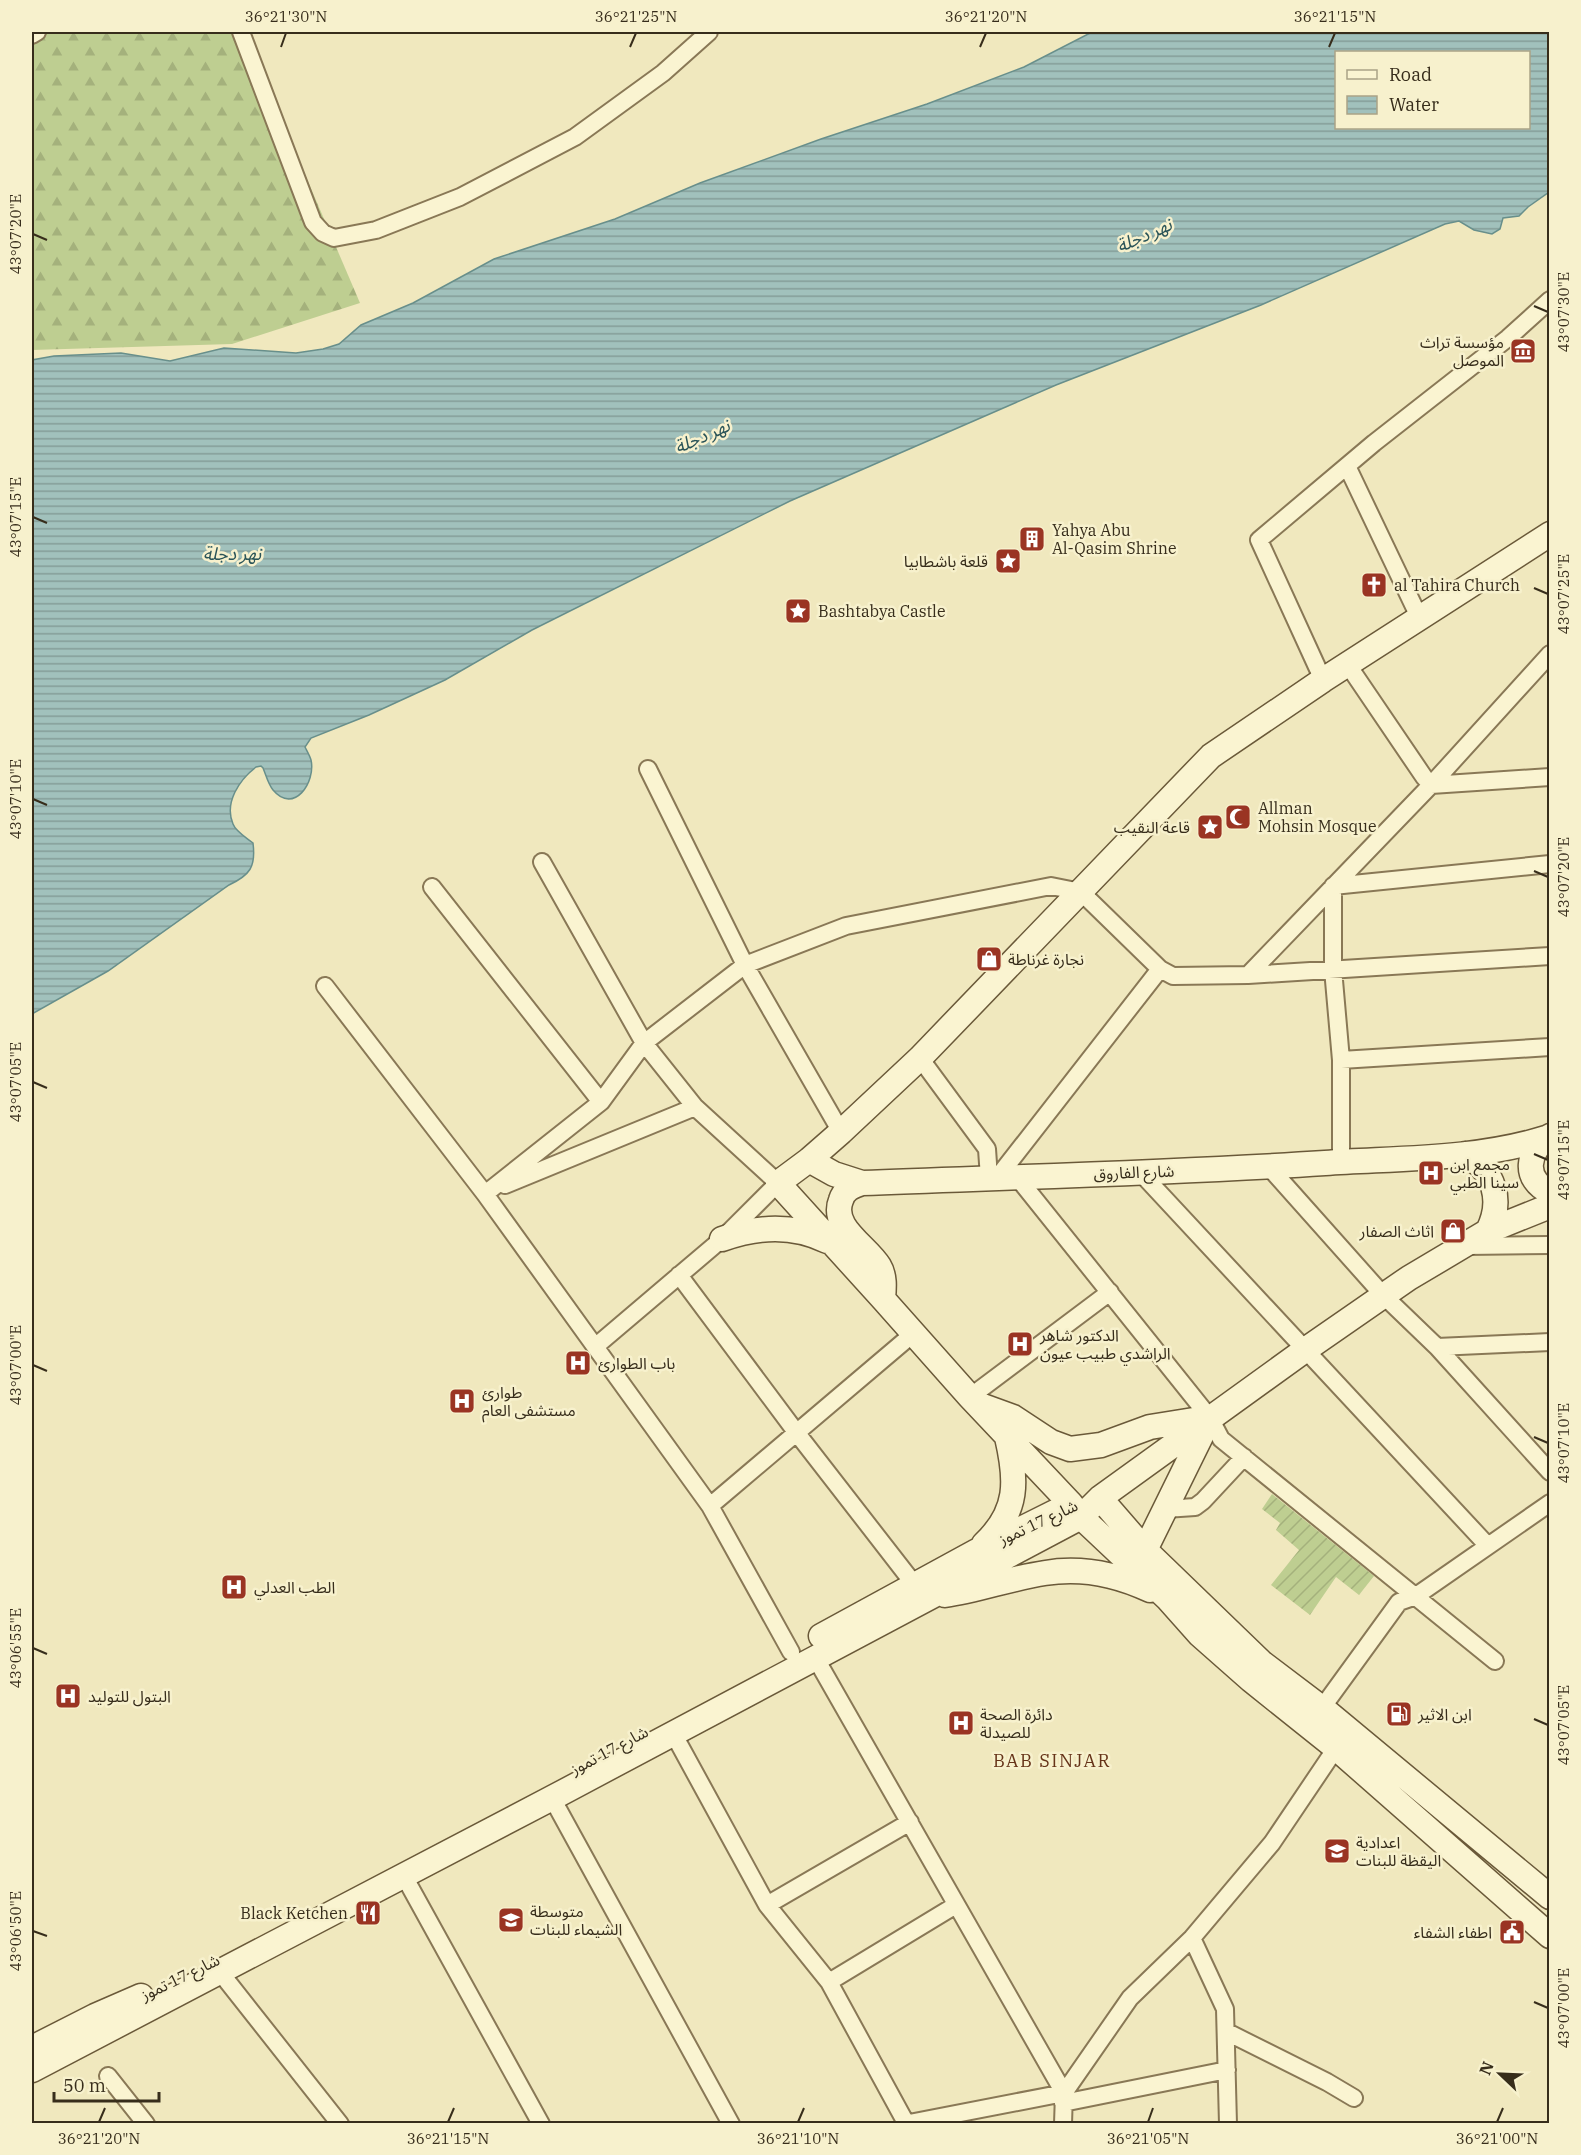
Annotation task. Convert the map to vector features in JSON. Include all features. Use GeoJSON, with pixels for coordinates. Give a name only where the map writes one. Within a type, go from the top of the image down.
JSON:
{"type":"FeatureCollection","features":[{"type":"Feature","properties":{"kind":"main road"},"geometry":{"type":"LineString","coordinates":[[1547,539],[1323,680],[1211,756],[920,1058],[841,1132],[778,1183],[973,1401],[1076,1511],[1168,1599],[1200,1635],[1251,1680],[1336,1748],[1550,1936]]}},
{"type":"Feature","properties":{"kind":"main road","name":"شارع الفاروق"},"geometry":{"type":"LineString","coordinates":[[862,1183],[1269,1167],[1465,1154],[1508,1149],[1548,1137]]}},
{"type":"Feature","properties":{"kind":"main road","name":"شارع الفاروق"},"geometry":{"type":"LineString","coordinates":[[1548,1137],[1534,1153],[1531,1171],[1536,1184],[1550,1192]]}},
{"type":"Feature","properties":{"kind":"main road"},"geometry":{"type":"LineString","coordinates":[[1465,1154],[1481,1166],[1492,1183],[1496,1202],[1488,1231]]}},
{"type":"Feature","properties":{"kind":"main road"},"geometry":{"type":"LineString","coordinates":[[809,1160],[834,1174],[862,1183]]}},
{"type":"Feature","properties":{"kind":"main road"},"geometry":{"type":"LineString","coordinates":[[862,1183],[847,1190],[842,1197],[839,1214],[847,1230],[879,1267],[883,1277],[883,1299]]}},
{"type":"Feature","properties":{"kind":"main road"},"geometry":{"type":"LineString","coordinates":[[1550,1206],[1488,1231],[1383,1295],[1100,1497],[1145,1550],[1262,1662],[1322,1708],[1550,1897]]}},
{"type":"Feature","properties":{"kind":"main road"},"geometry":{"type":"LineString","coordinates":[[722,1239],[749,1230],[778,1228],[806,1232],[832,1243]]}},
{"type":"Feature","properties":{"kind":"main road"},"geometry":{"type":"LineString","coordinates":[[973,1401],[1013,1417],[1051,1442],[1070,1449],[1101,1445],[1150,1427],[1210,1418]]}},
{"type":"Feature","properties":{"kind":"main road"},"geometry":{"type":"LineString","coordinates":[[1145,1550],[1210,1418]]}},
{"type":"Feature","properties":{"kind":"main road"},"geometry":{"type":"LineString","coordinates":[[975,1552],[995,1532],[1010,1508],[1014,1482],[1007,1437]]}},
{"type":"Feature","properties":{"kind":"main road","name":"شارع 17 تموز"},"geometry":{"type":"LineString","coordinates":[[32,2048],[95,2016],[176,1981],[791,1652],[921,1591],[1100,1497]]}},
{"type":"Feature","properties":{"kind":"main road","name":"شارع 17 تموز"},"geometry":{"type":"LineString","coordinates":[[32,2070],[816,1657],[921,1591],[975,1552],[1076,1511]]}},
{"type":"Feature","properties":{"kind":"main road"},"geometry":{"type":"LineString","coordinates":[[921,1591],[973,1591],[1044,1573],[1068,1571],[1100,1573],[1130,1580],[1168,1599]]}},
{"type":"Feature","properties":{"kind":"street"},"geometry":{"type":"LineString","coordinates":[[32,35],[38,32]]}},
{"type":"Feature","properties":{"kind":"street"},"geometry":{"type":"LineString","coordinates":[[241,32],[313,222],[323,233],[334,238],[376,230],[460,197],[574,137],[663,73],[709,32]]}},
{"type":"Feature","properties":{"kind":"street"},"geometry":{"type":"LineString","coordinates":[[1323,680],[1259,540],[1347,466],[1508,338],[1550,300]]}},
{"type":"Feature","properties":{"kind":"street"},"geometry":{"type":"LineString","coordinates":[[1347,466],[1420,619]]}},
{"type":"Feature","properties":{"kind":"street"},"geometry":{"type":"LineString","coordinates":[[1248,975],[1431,784],[1550,654]]}},
{"type":"Feature","properties":{"kind":"street"},"geometry":{"type":"LineString","coordinates":[[1348,664],[1431,784],[1550,777]]}},
{"type":"Feature","properties":{"kind":"street"},"geometry":{"type":"LineString","coordinates":[[648,769],[745,965],[841,1132]]}},
{"type":"Feature","properties":{"kind":"street"},"geometry":{"type":"LineString","coordinates":[[542,862],[644,1043],[695,1107],[778,1183],[722,1239],[596,1346]]}},
{"type":"Feature","properties":{"kind":"street"},"geometry":{"type":"LineString","coordinates":[[1333,886],[1550,864]]}},
{"type":"Feature","properties":{"kind":"street"},"geometry":{"type":"LineString","coordinates":[[485,1194],[601,1102],[644,1043],[745,965],[846,926],[1052,886],[1081,892],[1160,969],[1173,976],[1248,975],[1550,956]]}},
{"type":"Feature","properties":{"kind":"street"},"geometry":{"type":"LineString","coordinates":[[1333,886],[1333,969],[1341,1060],[1341,1162]]}},
{"type":"Feature","properties":{"kind":"street"},"geometry":{"type":"LineString","coordinates":[[432,887],[601,1102]]}},
{"type":"Feature","properties":{"kind":"street"},"geometry":{"type":"LineString","coordinates":[[1001,1178],[1160,969]]}},
{"type":"Feature","properties":{"kind":"street"},"geometry":{"type":"LineString","coordinates":[[325,986],[485,1194],[710,1506],[791,1652]]}},
{"type":"Feature","properties":{"kind":"street"},"geometry":{"type":"LineString","coordinates":[[1341,1060],[1550,1047]]}},
{"type":"Feature","properties":{"kind":"street"},"geometry":{"type":"LineString","coordinates":[[920,1058],[987,1149],[1001,1178],[1110,1292],[1210,1418],[1221,1439],[1495,1661]]}},
{"type":"Feature","properties":{"kind":"street"},"geometry":{"type":"LineString","coordinates":[[485,1194],[695,1107]]}},
{"type":"Feature","properties":{"kind":"street"},"geometry":{"type":"LineString","coordinates":[[1269,1167],[1383,1295],[1437,1347],[1550,1472]]}},
{"type":"Feature","properties":{"kind":"street"},"geometry":{"type":"LineString","coordinates":[[1139,1171],[1488,1546]]}},
{"type":"Feature","properties":{"kind":"street"},"geometry":{"type":"LineString","coordinates":[[1461,1246],[1550,1245]]}},
{"type":"Feature","properties":{"kind":"street"},"geometry":{"type":"LineString","coordinates":[[679,1275],[796,1432],[921,1591]]}},
{"type":"Feature","properties":{"kind":"street"},"geometry":{"type":"LineString","coordinates":[[973,1401],[1110,1292]]}},
{"type":"Feature","properties":{"kind":"street"},"geometry":{"type":"LineString","coordinates":[[710,1506],[914,1333]]}},
{"type":"Feature","properties":{"kind":"street"},"geometry":{"type":"LineString","coordinates":[[1437,1347],[1550,1342]]}},
{"type":"Feature","properties":{"kind":"street"},"geometry":{"type":"LineString","coordinates":[[1165,1509],[1195,1507],[1244,1457]]}},
{"type":"Feature","properties":{"kind":"street"},"geometry":{"type":"LineString","coordinates":[[1322,1708],[1399,1602],[1416,1596],[1550,1503]]}},
{"type":"Feature","properties":{"kind":"street"},"geometry":{"type":"LineString","coordinates":[[816,1657],[1064,2098],[1063,2124]]}},
{"type":"Feature","properties":{"kind":"street"},"geometry":{"type":"LineString","coordinates":[[673,1733],[767,1905],[829,1982],[910,2123],[1227,2070]]}},
{"type":"Feature","properties":{"kind":"street"},"geometry":{"type":"LineString","coordinates":[[1064,2098],[1130,1998],[1192,1938],[1272,1843],[1336,1748]]}},
{"type":"Feature","properties":{"kind":"street"},"geometry":{"type":"LineString","coordinates":[[552,1798],[731,2124]]}},
{"type":"Feature","properties":{"kind":"street"},"geometry":{"type":"LineString","coordinates":[[767,1905],[910,1822]]}},
{"type":"Feature","properties":{"kind":"street"},"geometry":{"type":"LineString","coordinates":[[404,1876],[541,2124]]}},
{"type":"Feature","properties":{"kind":"street"},"geometry":{"type":"LineString","coordinates":[[829,1982],[957,1905]]}},
{"type":"Feature","properties":{"kind":"street"},"geometry":{"type":"LineString","coordinates":[[1192,1938],[1225,2009],[1228,2124]]}},
{"type":"Feature","properties":{"kind":"street"},"geometry":{"type":"LineString","coordinates":[[220,1972],[340,2124]]}},
{"type":"Feature","properties":{"kind":"street"},"geometry":{"type":"LineString","coordinates":[[1227,2032],[1354,2098]]}},
{"type":"Feature","properties":{"kind":"street"},"geometry":{"type":"LineString","coordinates":[[108,2076],[146,2124]]}},
{"type":"Feature","properties":{"kind":"green space"},"geometry":{"type":"Polygon","coordinates":[[[32,32],[244,32],[360,303],[232,344],[32,350],[32,32]]]}},
{"type":"Feature","properties":{"kind":"green space"},"geometry":{"type":"Polygon","coordinates":[[[1272,1494],[1374,1576],[1359,1595],[1336,1577],[1310,1615],[1271,1585],[1299,1550],[1276,1530],[1280,1523],[1262,1509],[1272,1494]]]}},
{"type":"Feature","properties":{"kind":"water","name":"نهر دجلة"},"geometry":{"type":"Polygon","coordinates":[[[1092,32],[1549,32],[1549,192],[1519,216],[1503,218],[1500,229],[1492,234],[1474,230],[1459,221],[1445,224],[1261,305],[1056,385],[790,501],[532,630],[445,680],[369,715],[311,738],[305,747],[311,760],[310,777],[307,786],[296,797],[288,799],[281,797],[271,788],[263,768],[256,767],[239,785],[230,808],[234,827],[253,843],[252,864],[247,874],[108,971],[32,1014],[32,360],[54,356],[121,353],[170,361],[224,348],[296,353],[323,349],[339,344],[361,325],[413,303],[494,259],[615,219],[700,183],[927,104],[1024,67],[1092,32]]]}},
{"type":"Feature","properties":{"kind":"place","name":"مؤسسة تراث الموصل"},"geometry":{"type":"Point","coordinates":[1523,351]}},
{"type":"Feature","properties":{"kind":"place","name":"Yahya Abu Al-Qasim Shrine"},"geometry":{"type":"Point","coordinates":[1032,539]}},
{"type":"Feature","properties":{"kind":"place","name":"قلعة باشطابيا"},"geometry":{"type":"Point","coordinates":[1008,561]}},
{"type":"Feature","properties":{"kind":"place","name":"al Tahira Church"},"geometry":{"type":"Point","coordinates":[1374,585]}},
{"type":"Feature","properties":{"kind":"place","name":"Bashtabya Castle"},"geometry":{"type":"Point","coordinates":[798,611]}},
{"type":"Feature","properties":{"kind":"place","name":"Allman Mohsin Mosque"},"geometry":{"type":"Point","coordinates":[1238,817]}},
{"type":"Feature","properties":{"kind":"place","name":"قاعة النقيب"},"geometry":{"type":"Point","coordinates":[1210,827]}},
{"type":"Feature","properties":{"kind":"place","name":"نجارة غرناطة"},"geometry":{"type":"Point","coordinates":[989,959]}},
{"type":"Feature","properties":{"kind":"place","name":"مجمع ابن سينا الطبي"},"geometry":{"type":"Point","coordinates":[1431,1173]}},
{"type":"Feature","properties":{"kind":"place","name":"اثاث الصفار"},"geometry":{"type":"Point","coordinates":[1453,1231]}},
{"type":"Feature","properties":{"kind":"place","name":"الدكتور شاهر الراشدي طبيب عيون"},"geometry":{"type":"Point","coordinates":[1020,1344]}},
{"type":"Feature","properties":{"kind":"place","name":"باب الطوارئ"},"geometry":{"type":"Point","coordinates":[578,1363]}},
{"type":"Feature","properties":{"kind":"place","name":"طوارئ مستشفى العام"},"geometry":{"type":"Point","coordinates":[462,1401]}},
{"type":"Feature","properties":{"kind":"place","name":"الطب العدلي"},"geometry":{"type":"Point","coordinates":[234,1587]}},
{"type":"Feature","properties":{"kind":"place","name":"البتول للتوليد"},"geometry":{"type":"Point","coordinates":[68,1696]}},
{"type":"Feature","properties":{"kind":"place","name":"ابن الاثير"},"geometry":{"type":"Point","coordinates":[1399,1714]}},
{"type":"Feature","properties":{"kind":"place","name":"دائرة الصحة للصيدلة"},"geometry":{"type":"Point","coordinates":[961,1723]}},
{"type":"Feature","properties":{"kind":"place","name":"اعدادية اليقظة للبنات"},"geometry":{"type":"Point","coordinates":[1337,1851]}},
{"type":"Feature","properties":{"kind":"place","name":"Black Ketchen"},"geometry":{"type":"Point","coordinates":[368,1913]}},
{"type":"Feature","properties":{"kind":"place","name":"متوسطة الشيماء للبنات"},"geometry":{"type":"Point","coordinates":[511,1920]}},
{"type":"Feature","properties":{"kind":"place","name":"اطفاء الشفاء"},"geometry":{"type":"Point","coordinates":[1512,1932]}},
{"type":"Feature","properties":{"kind":"district","name":"BAB SINJAR"},"geometry":{"type":"Point","coordinates":[1052,1760]}}]}
